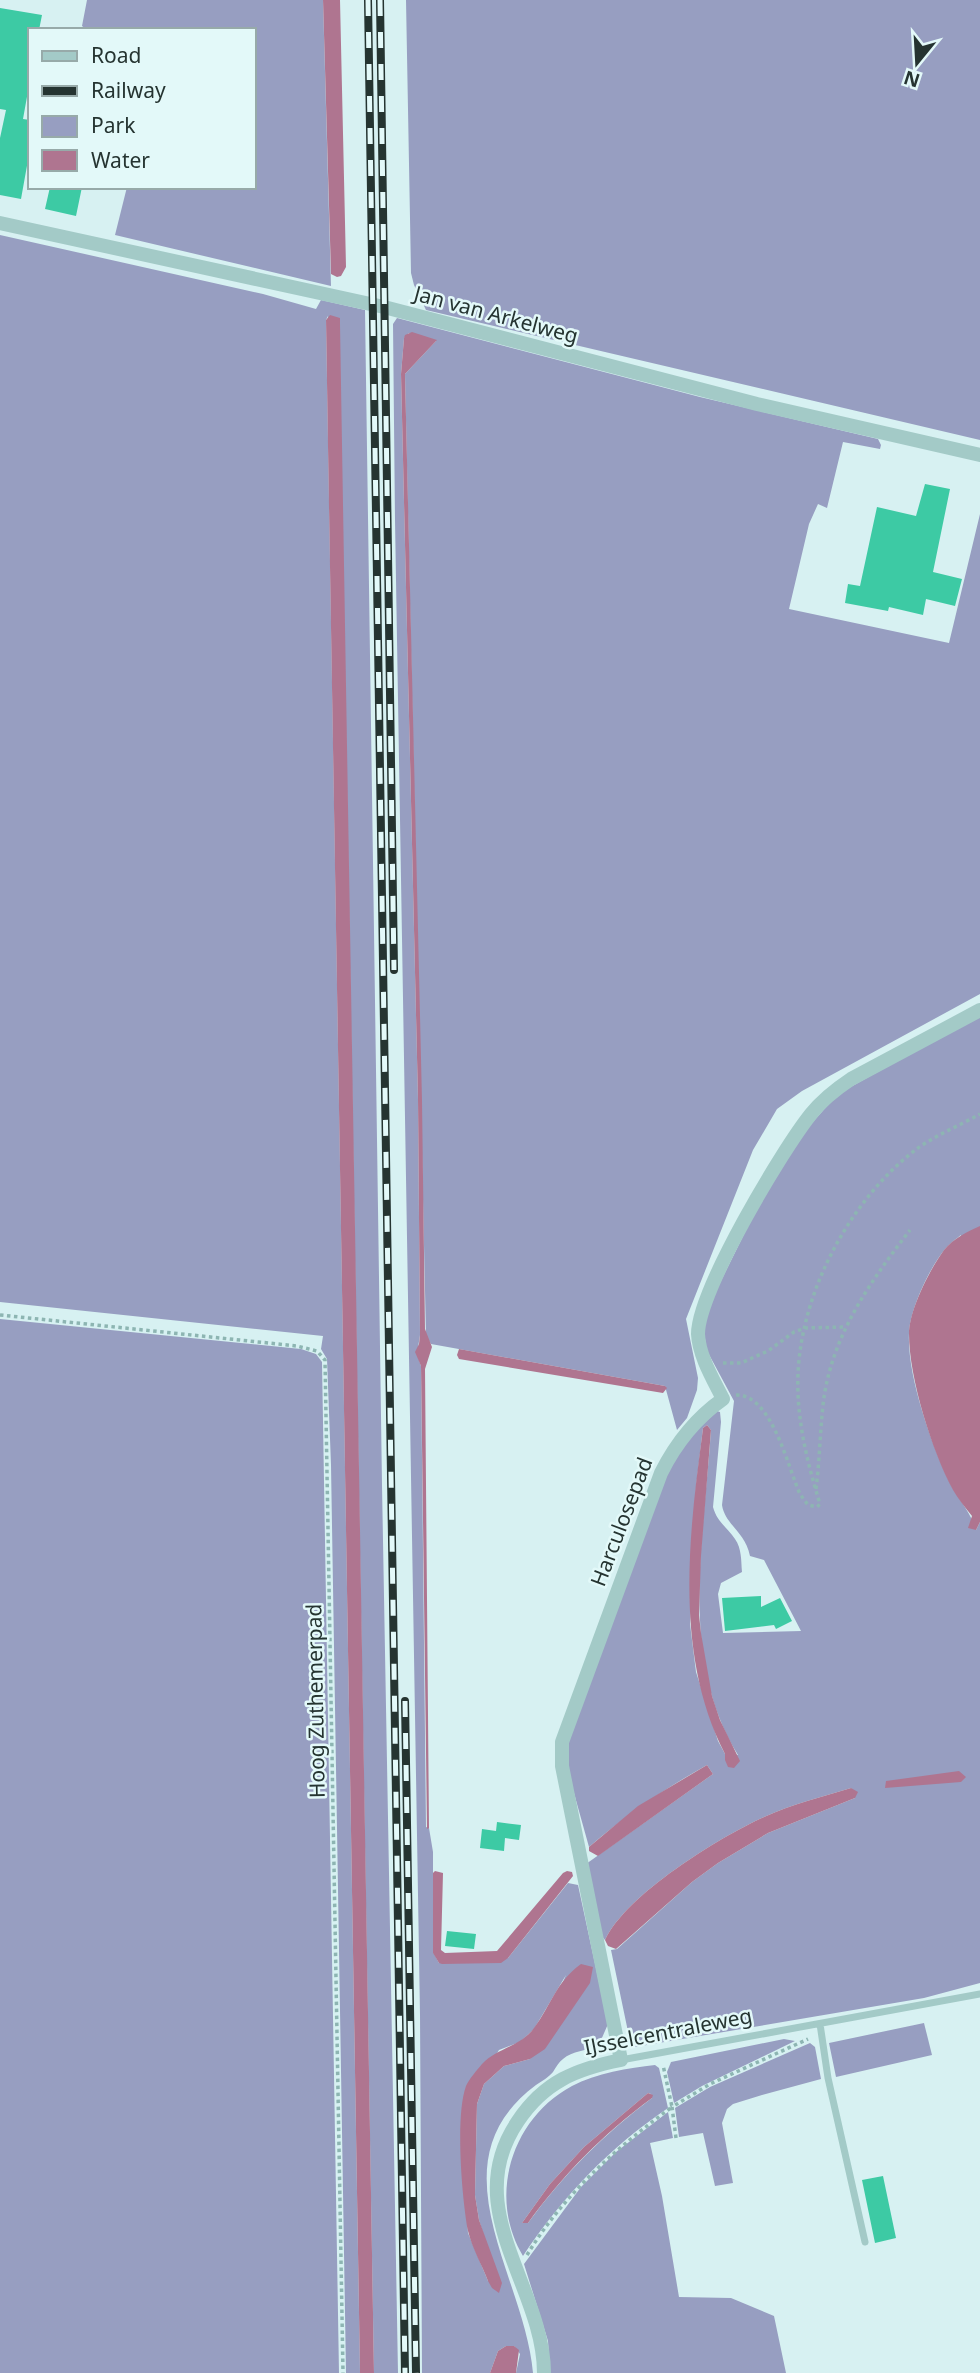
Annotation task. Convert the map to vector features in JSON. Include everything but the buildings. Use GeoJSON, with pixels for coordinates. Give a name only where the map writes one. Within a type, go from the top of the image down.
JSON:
{"type":"FeatureCollection","features":[{"type":"Feature","properties":{"kind":"street","name":"Jan van Arkelweg"},"geometry":{"type":"LineString","coordinates":[[0,223],[384,307],[716,394],[980,455]]}},
{"type":"Feature","properties":{"kind":"street"},"geometry":{"type":"LineString","coordinates":[[723,1399],[707,1365],[698,1332],[705,1305],[733,1244],[765,1185],[806,1121],[827,1098],[851,1079],[980,1010]]}},
{"type":"Feature","properties":{"kind":"street","name":"Harculosepad"},"geometry":{"type":"LineString","coordinates":[[621,2060],[562,1766],[562,1742],[661,1473],[675,1449],[704,1412],[723,1399]]}},
{"type":"Feature","properties":{"kind":"street","name":"IJsselcentraleweg"},"geometry":{"type":"LineString","coordinates":[[544,2373],[540,2335],[503,2230],[496,2190],[499,2164],[508,2135],[526,2110],[548,2088],[573,2072],[621,2060]]}},
{"type":"Feature","properties":{"kind":"lane","name":"IJsselcentraleweg"},"geometry":{"type":"LineString","coordinates":[[621,2060],[821,2029],[980,1994]]}},
{"type":"Feature","properties":{"kind":"lane"},"geometry":{"type":"LineString","coordinates":[[821,2029],[828,2078],[864,2242]]}},
{"type":"Feature","properties":{"kind":"path"},"geometry":{"type":"LineString","coordinates":[[723,1399],[742,1395],[757,1404],[777,1433],[794,1480],[808,1505],[817,1507],[820,1504],[811,1473],[799,1406],[798,1373],[805,1328],[823,1271],[849,1220],[870,1193],[916,1149],[980,1114]]}},
{"type":"Feature","properties":{"kind":"path"},"geometry":{"type":"LineString","coordinates":[[816,1491],[824,1396],[839,1343],[868,1286],[910,1230]]}},
{"type":"Feature","properties":{"kind":"path","name":"Hoog Zuthemerpad"},"geometry":{"type":"LineString","coordinates":[[0,1315],[297,1346],[317,1351],[324,1360],[343,2373]]}},
{"type":"Feature","properties":{"kind":"path"},"geometry":{"type":"LineString","coordinates":[[707,1365],[741,1363],[768,1351],[794,1332],[805,1328],[846,1327]]}},
{"type":"Feature","properties":{"kind":"path"},"geometry":{"type":"LineString","coordinates":[[516,2272],[544,2228],[595,2170],[626,2142],[672,2106],[821,2029]]}},
{"type":"Feature","properties":{"kind":"path"},"geometry":{"type":"LineString","coordinates":[[660,2052],[676,2137]]}},
{"type":"Feature","properties":{"kind":"green space"},"geometry":{"type":"Polygon","coordinates":[[[87,0],[323,0],[331,286],[115,235],[126,189],[256,189],[256,28],[82,26],[87,0]]]}},
{"type":"Feature","properties":{"kind":"green space"},"geometry":{"type":"Polygon","coordinates":[[[406,0],[980,0],[980,440],[426,310],[411,273],[406,0]]]}},
{"type":"Feature","properties":{"kind":"green space"},"geometry":{"type":"Polygon","coordinates":[[[0,235],[263,294],[316,309],[321,300],[365,310],[398,2373],[374,2373],[344,615],[328,316],[360,2373],[346,2373],[331,1465],[327,1359],[321,1349],[323,1336],[0,1302],[0,235]]]}},
{"type":"Feature","properties":{"kind":"green space"},"geometry":{"type":"Polygon","coordinates":[[[397,318],[700,397],[878,439],[880,449],[843,442],[827,508],[818,504],[809,524],[789,609],[949,643],[980,514],[980,994],[802,1091],[777,1109],[753,1150],[686,1319],[698,1378],[697,1390],[687,1418],[677,1430],[665,1386],[431,1344],[426,1336],[405,374],[436,341],[409,333],[404,338],[401,374],[418,1100],[420,1335],[417,1354],[421,1366],[426,1827],[429,1828],[433,1852],[433,1952],[439,1963],[508,1958],[568,1883],[578,1885],[608,2024],[598,2047],[567,2056],[505,2116],[490,2149],[487,2185],[492,2222],[527,2336],[533,2373],[516,2373],[520,2354],[514,2346],[506,2346],[498,2351],[490,2373],[422,2373],[420,2014],[393,324],[397,318]],[[566,1975],[534,2029],[520,2042],[499,2050],[462,2112],[461,2138],[468,2233],[488,2281],[487,2246],[475,2195],[477,2104],[484,2084],[504,2066],[530,2059],[566,1975]]]}},
{"type":"Feature","properties":{"kind":"green space"},"geometry":{"type":"Polygon","coordinates":[[[980,1015],[980,1507],[961,1235],[945,1249],[927,1277],[910,1323],[909,1350],[921,1407],[934,1446],[948,1479],[976,1530],[980,1522],[980,1983],[924,1998],[635,2047],[631,2046],[611,1950],[617,1949],[692,1882],[718,1863],[768,1833],[855,1798],[851,1788],[785,1808],[745,1826],[699,1853],[653,1886],[616,1922],[605,1940],[599,1933],[586,1864],[713,1774],[707,1765],[691,1774],[631,1813],[589,1847],[567,1768],[567,1744],[654,1501],[684,1442],[717,1411],[720,1412],[721,1422],[713,1507],[737,1543],[742,1572],[721,1583],[718,1594],[723,1633],[801,1631],[764,1560],[750,1556],[744,1540],[724,1512],[722,1505],[734,1401],[706,1349],[704,1327],[712,1299],[754,1214],[801,1135],[838,1094],[980,1015]],[[707,1425],[703,1428],[696,1487],[690,1624],[696,1672],[718,1741],[725,1754],[738,1755],[719,1718],[707,1678],[701,1638],[701,1554],[711,1430],[707,1425]]]}},
{"type":"Feature","properties":{"kind":"green space"},"geometry":{"type":"Polygon","coordinates":[[[0,1319],[301,1349],[316,1354],[322,1362],[339,2373],[0,2373],[0,1319]]]}},
{"type":"Feature","properties":{"kind":"green space"},"geometry":{"type":"Polygon","coordinates":[[[924,2023],[932,2055],[836,2077],[829,2043],[924,2023]]]}},
{"type":"Feature","properties":{"kind":"green space"},"geometry":{"type":"Polygon","coordinates":[[[784,2039],[795,2041],[702,2086],[674,2103],[667,2072],[671,2062],[784,2039]]]}},
{"type":"Feature","properties":{"kind":"green space"},"geometry":{"type":"Polygon","coordinates":[[[810,2043],[815,2047],[821,2079],[733,2104],[727,2109],[722,2123],[733,2183],[715,2186],[703,2133],[679,2137],[675,2108],[710,2087],[810,2043]]]}},
{"type":"Feature","properties":{"kind":"green space"},"geometry":{"type":"Polygon","coordinates":[[[655,2065],[659,2068],[668,2108],[626,2139],[588,2174],[554,2213],[523,2256],[512,2233],[507,2209],[507,2184],[512,2160],[521,2138],[534,2118],[551,2100],[581,2081],[602,2074],[655,2065]],[[648,2093],[584,2147],[550,2184],[522,2223],[528,2223],[570,2172],[617,2126],[652,2098],[648,2093]]]}},
{"type":"Feature","properties":{"kind":"green space"},"geometry":{"type":"Polygon","coordinates":[[[668,2112],[673,2138],[650,2143],[679,2297],[731,2298],[774,2316],[786,2373],[550,2373],[548,2341],[524,2264],[581,2187],[616,2152],[668,2112]]]}},
{"type":"Feature","properties":{"kind":"water"},"geometry":{"type":"Polygon","coordinates":[[[323,0],[340,0],[346,267],[341,276],[337,277],[331,274],[323,0]]]}},
{"type":"Feature","properties":{"kind":"water"},"geometry":{"type":"Polygon","coordinates":[[[330,315],[340,318],[374,2373],[360,2373],[326,320],[330,315]]]}},
{"type":"Feature","properties":{"kind":"water"},"geometry":{"type":"Polygon","coordinates":[[[412,332],[437,340],[405,374],[425,1329],[432,1347],[425,1369],[427,1829],[421,1366],[415,1352],[420,1335],[418,1100],[401,374],[404,338],[412,332]]]}},
{"type":"Feature","properties":{"kind":"water"},"geometry":{"type":"Polygon","coordinates":[[[980,1226],[980,1522],[976,1530],[968,1528],[972,1516],[953,1490],[930,1435],[917,1392],[909,1334],[916,1302],[938,1258],[952,1242],[980,1226]]]}},
{"type":"Feature","properties":{"kind":"water"},"geometry":{"type":"Polygon","coordinates":[[[459,1349],[667,1388],[663,1393],[459,1359],[459,1349]]]}},
{"type":"Feature","properties":{"kind":"water"},"geometry":{"type":"Polygon","coordinates":[[[707,1425],[711,1430],[699,1615],[712,1696],[720,1720],[740,1761],[734,1768],[728,1767],[709,1717],[698,1678],[692,1638],[690,1557],[703,1428],[707,1425]]]}},
{"type":"Feature","properties":{"kind":"water"},"geometry":{"type":"Polygon","coordinates":[[[707,1765],[713,1774],[598,1856],[589,1851],[589,1847],[638,1806],[707,1765]]]}},
{"type":"Feature","properties":{"kind":"water"},"geometry":{"type":"Polygon","coordinates":[[[959,1771],[966,1777],[961,1782],[885,1788],[886,1781],[959,1771]]]}},
{"type":"Feature","properties":{"kind":"water"},"geometry":{"type":"Polygon","coordinates":[[[851,1788],[858,1792],[855,1798],[768,1833],[692,1882],[616,1949],[608,1946],[605,1940],[616,1922],[633,1904],[699,1853],[775,1812],[851,1788]]]}},
{"type":"Feature","properties":{"kind":"water"},"geometry":{"type":"Polygon","coordinates":[[[435,1871],[443,1873],[441,1950],[445,1953],[497,1951],[563,1873],[572,1872],[573,1876],[508,1958],[501,1963],[442,1964],[433,1953],[435,1871]]]}},
{"type":"Feature","properties":{"kind":"water"},"geometry":{"type":"Polygon","coordinates":[[[581,1964],[593,1967],[590,1983],[545,2049],[530,2059],[504,2066],[484,2084],[477,2104],[475,2195],[479,2220],[502,2283],[499,2293],[488,2281],[468,2231],[460,2137],[466,2086],[482,2064],[494,2054],[515,2044],[534,2028],[559,1986],[581,1964]]]}},
{"type":"Feature","properties":{"kind":"water"},"geometry":{"type":"Polygon","coordinates":[[[648,2093],[653,2095],[652,2098],[600,2141],[555,2188],[528,2223],[522,2223],[550,2184],[584,2147],[648,2093]]]}},
{"type":"Feature","properties":{"kind":"water"},"geometry":{"type":"Polygon","coordinates":[[[506,2346],[514,2346],[519,2350],[516,2373],[490,2373],[498,2351],[506,2346]]]}},
{"type":"Feature","properties":{"kind":"railway"},"geometry":{"type":"LineString","coordinates":[[368,0],[405,2373]]}},
{"type":"Feature","properties":{"kind":"railway"},"geometry":{"type":"LineString","coordinates":[[380,0],[394,970]]}},
{"type":"Feature","properties":{"kind":"railway"},"geometry":{"type":"LineString","coordinates":[[405,1701],[416,2373]]}}]}
